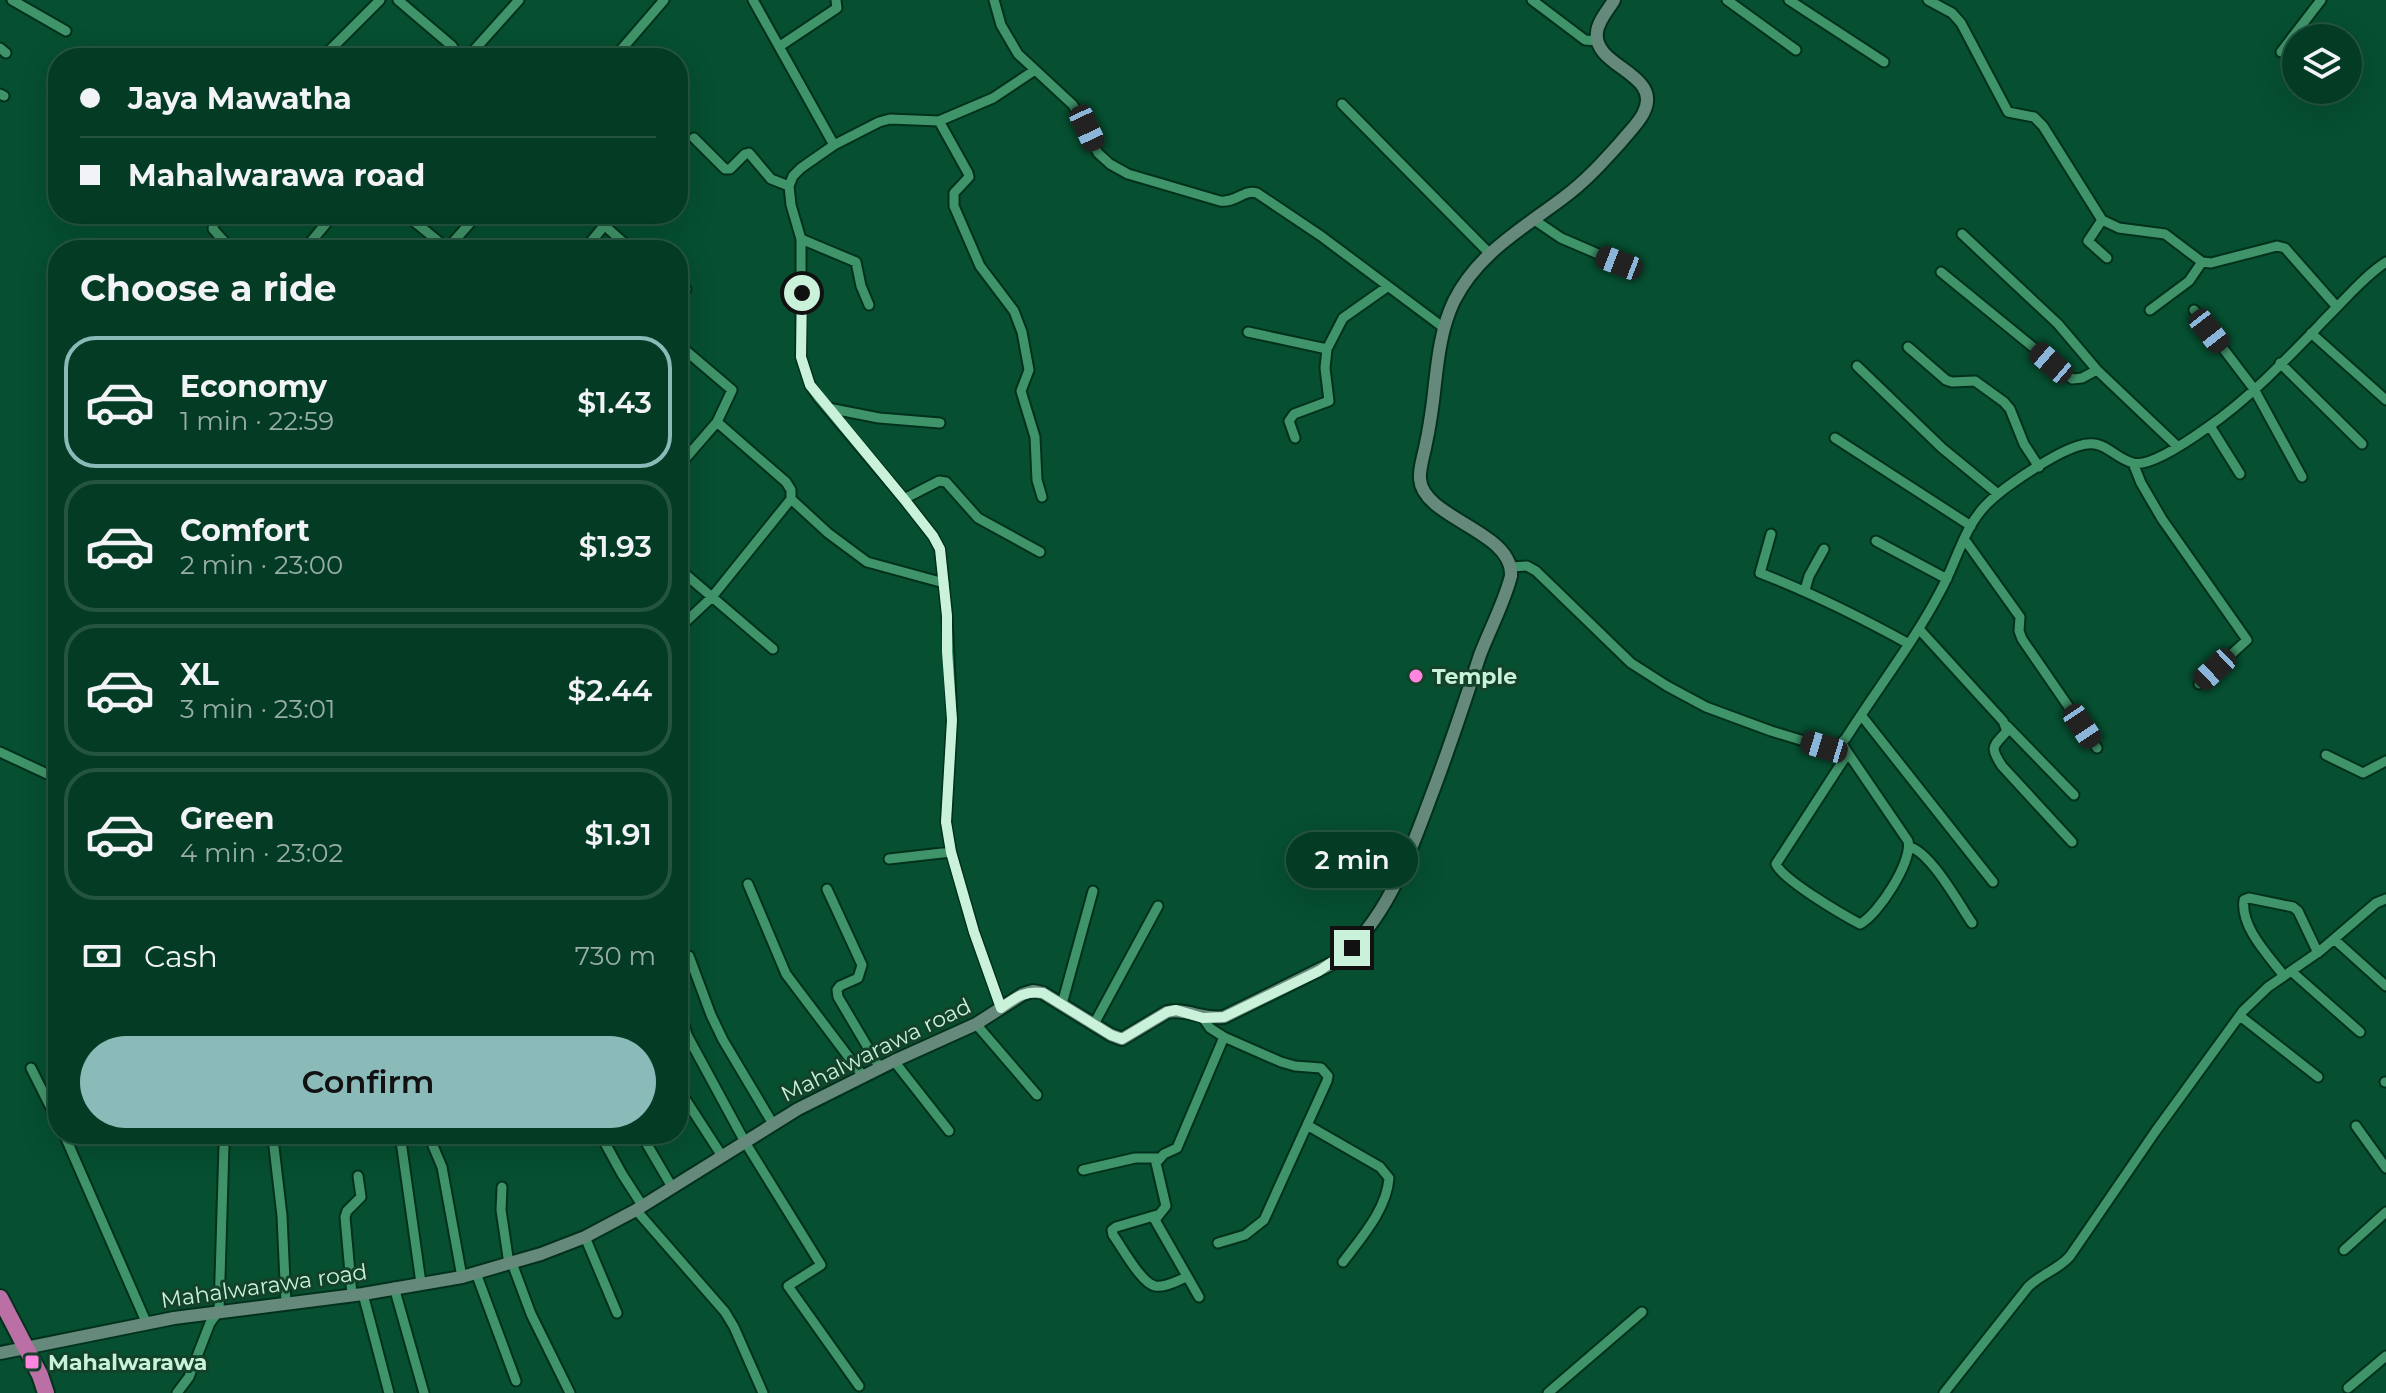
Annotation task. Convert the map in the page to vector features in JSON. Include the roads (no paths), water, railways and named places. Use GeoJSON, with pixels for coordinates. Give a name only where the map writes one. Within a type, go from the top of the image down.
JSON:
{"type":"FeatureCollection","features":[{"type":"Feature","properties":{"kind":"highway"},"geometry":{"type":"LineString","coordinates":[[0,1298],[46,1393]]}},
{"type":"Feature","properties":{"kind":"highway"},"geometry":{"type":"LineString","coordinates":[[0,1315],[23,1349],[38,1393]]}},
{"type":"Feature","properties":{"kind":"street"},"geometry":{"type":"LineString","coordinates":[[12,0],[66,31]]}},
{"type":"Feature","properties":{"kind":"street"},"geometry":{"type":"LineString","coordinates":[[332,48],[377,4],[364,0]]}},
{"type":"Feature","properties":{"kind":"street"},"geometry":{"type":"LineString","coordinates":[[398,0],[453,48]]}},
{"type":"Feature","properties":{"kind":"street"},"geometry":{"type":"LineString","coordinates":[[476,48],[519,0]]}},
{"type":"Feature","properties":{"kind":"street"},"geometry":{"type":"LineString","coordinates":[[623,48],[664,0]]}},
{"type":"Feature","properties":{"kind":"street"},"geometry":{"type":"LineString","coordinates":[[753,0],[834,145]]}},
{"type":"Feature","properties":{"kind":"street"},"geometry":{"type":"LineString","coordinates":[[780,46],[837,8],[836,0]]}},
{"type":"Feature","properties":{"kind":"street"},"geometry":{"type":"LineString","coordinates":[[994,0],[1001,25],[1018,54],[1073,105],[1098,153],[1110,164],[1128,174],[1220,201],[1233,201],[1248,192],[1257,193],[1321,236],[1444,328]]}},
{"type":"Feature","properties":{"kind":"street"},"geometry":{"type":"LineString","coordinates":[[1532,0],[1585,40],[1597,41]]}},
{"type":"Feature","properties":{"kind":"street"},"geometry":{"type":"LineString","coordinates":[[1614,0],[1599,25],[1597,41],[1605,54],[1642,84],[1646,105],[1636,123],[1603,163],[1565,197],[1489,253],[1463,285],[1444,328],[1430,427],[1419,475],[1421,487],[1435,503],[1502,551],[1512,567],[1527,566],[1536,571],[1631,663],[1706,707],[1771,731],[1824,747],[1836,748],[1842,744],[1919,629],[1947,579],[1971,526],[1998,494],[2067,450],[2081,445],[2096,443],[2133,463],[2154,459],[2177,446],[2210,426],[2254,389],[2337,307],[2385,265]]}},
{"type":"Feature","properties":{"kind":"street"},"geometry":{"type":"LineString","coordinates":[[1727,0],[1796,50]]}},
{"type":"Feature","properties":{"kind":"street"},"geometry":{"type":"LineString","coordinates":[[1789,0],[1884,62]]}},
{"type":"Feature","properties":{"kind":"street"},"geometry":{"type":"LineString","coordinates":[[1928,0],[1952,13],[1961,23],[2008,112],[2034,117],[2043,126],[2102,220],[2119,228],[2165,234],[2202,262],[2211,263],[2277,246],[2285,248],[2337,307]]}},
{"type":"Feature","properties":{"kind":"street"},"geometry":{"type":"LineString","coordinates":[[2281,52],[2321,0]]}},
{"type":"Feature","properties":{"kind":"street"},"geometry":{"type":"LineString","coordinates":[[1001,1008],[974,932],[951,852],[946,822],[952,720],[944,583],[937,541],[810,385],[801,357],[801,239],[789,186],[801,168],[834,145],[879,122],[890,119],[939,121],[993,98],[1035,70]]}},
{"type":"Feature","properties":{"kind":"street"},"geometry":{"type":"LineString","coordinates":[[1342,104],[1489,253]]}},
{"type":"Feature","properties":{"kind":"street"},"geometry":{"type":"LineString","coordinates":[[939,121],[969,177],[954,193],[958,217],[980,266],[1014,311],[1022,332],[1029,370],[1021,391],[1035,437],[1037,480],[1042,497]]}},
{"type":"Feature","properties":{"kind":"street"},"geometry":{"type":"LineString","coordinates":[[694,138],[725,169],[730,169],[749,153],[771,179],[789,186]]}},
{"type":"Feature","properties":{"kind":"street"},"geometry":{"type":"LineString","coordinates":[[1533,219],[1561,238],[1619,263]]}},
{"type":"Feature","properties":{"kind":"street"},"geometry":{"type":"LineString","coordinates":[[2102,220],[2088,241],[2107,258]]}},
{"type":"Feature","properties":{"kind":"street"},"geometry":{"type":"LineString","coordinates":[[312,240],[326,224]]}},
{"type":"Feature","properties":{"kind":"street"},"geometry":{"type":"LineString","coordinates":[[417,224],[435,240]]}},
{"type":"Feature","properties":{"kind":"street"},"geometry":{"type":"LineString","coordinates":[[456,240],[469,224]]}},
{"type":"Feature","properties":{"kind":"street"},"geometry":{"type":"LineString","coordinates":[[593,240],[605,226],[621,240]]}},
{"type":"Feature","properties":{"kind":"street"},"geometry":{"type":"LineString","coordinates":[[1962,234],[2058,324],[2097,370],[2177,446]]}},
{"type":"Feature","properties":{"kind":"street"},"geometry":{"type":"LineString","coordinates":[[801,239],[856,262],[869,305]]}},
{"type":"Feature","properties":{"kind":"street"},"geometry":{"type":"LineString","coordinates":[[2150,310],[2189,281],[2202,262]]}},
{"type":"Feature","properties":{"kind":"street"},"geometry":{"type":"LineString","coordinates":[[1941,272],[2072,379],[2082,378],[2097,370]]}},
{"type":"Feature","properties":{"kind":"street"},"geometry":{"type":"LineString","coordinates":[[1295,438],[1289,421],[1294,414],[1329,401],[1325,368],[1327,349],[1343,318],[1387,287]]}},
{"type":"Feature","properties":{"kind":"street"},"geometry":{"type":"LineString","coordinates":[[2194,310],[2254,389],[2302,477]]}},
{"type":"Feature","properties":{"kind":"street"},"geometry":{"type":"LineString","coordinates":[[1248,332],[1327,349]]}},
{"type":"Feature","properties":{"kind":"street"},"geometry":{"type":"LineString","coordinates":[[2311,333],[2386,400]]}},
{"type":"Feature","properties":{"kind":"street"},"geometry":{"type":"LineString","coordinates":[[1908,347],[1946,380],[1975,381],[2004,402],[2039,467]]}},
{"type":"Feature","properties":{"kind":"street"},"geometry":{"type":"LineString","coordinates":[[688,353],[732,390],[717,422],[688,455]]}},
{"type":"Feature","properties":{"kind":"street"},"geometry":{"type":"LineString","coordinates":[[2280,363],[2362,444]]}},
{"type":"Feature","properties":{"kind":"street"},"geometry":{"type":"LineString","coordinates":[[1857,366],[1942,448],[1998,494]]}},
{"type":"Feature","properties":{"kind":"street"},"geometry":{"type":"LineString","coordinates":[[828,408],[879,418],[940,423]]}},
{"type":"Feature","properties":{"kind":"street"},"geometry":{"type":"LineString","coordinates":[[688,620],[712,597],[791,499],[791,490],[786,482],[717,422]]}},
{"type":"Feature","properties":{"kind":"street"},"geometry":{"type":"LineString","coordinates":[[2210,426],[2240,474]]}},
{"type":"Feature","properties":{"kind":"street"},"geometry":{"type":"LineString","coordinates":[[1835,438],[1971,526]]}},
{"type":"Feature","properties":{"kind":"street"},"geometry":{"type":"LineString","coordinates":[[2133,463],[2162,519],[2247,640],[2199,684]]}},
{"type":"Feature","properties":{"kind":"street"},"geometry":{"type":"LineString","coordinates":[[904,499],[939,481],[946,482],[978,518],[1040,552]]}},
{"type":"Feature","properties":{"kind":"street"},"geometry":{"type":"LineString","coordinates":[[791,499],[867,562],[944,583]]}},
{"type":"Feature","properties":{"kind":"street"},"geometry":{"type":"LineString","coordinates":[[1771,534],[1760,573],[1805,590],[1909,644]]}},
{"type":"Feature","properties":{"kind":"street"},"geometry":{"type":"LineString","coordinates":[[1965,540],[2020,617],[2022,639],[2097,748]]}},
{"type":"Feature","properties":{"kind":"street"},"geometry":{"type":"LineString","coordinates":[[1876,541],[1947,579]]}},
{"type":"Feature","properties":{"kind":"street"},"geometry":{"type":"LineString","coordinates":[[1805,590],[1824,549]]}},
{"type":"Feature","properties":{"kind":"street","name":"Mahalwarawa road"},"geometry":{"type":"LineString","coordinates":[[0,1353],[219,1311],[358,1294],[462,1277],[510,1264],[585,1237],[639,1208],[798,1109],[976,1024],[1023,994],[1033,991],[1043,993],[1122,1039],[1167,1012],[1176,1010],[1203,1018],[1224,1017],[1319,971],[1352,948],[1379,914],[1410,852],[1484,644],[1509,585],[1512,567]]}},
{"type":"Feature","properties":{"kind":"street"},"geometry":{"type":"LineString","coordinates":[[688,577],[773,649]]}},
{"type":"Feature","properties":{"kind":"street"},"geometry":{"type":"LineString","coordinates":[[1919,629],[2074,795]]}},
{"type":"Feature","properties":{"kind":"street"},"geometry":{"type":"LineString","coordinates":[[1861,715],[1993,882]]}},
{"type":"Feature","properties":{"kind":"street"},"geometry":{"type":"LineString","coordinates":[[2007,726],[2007,731],[1993,747],[1994,754],[2072,842]]}},
{"type":"Feature","properties":{"kind":"street"},"geometry":{"type":"LineString","coordinates":[[1842,744],[1908,841],[1910,847],[1889,892],[1860,924],[1777,869],[1778,859],[1848,753]]}},
{"type":"Feature","properties":{"kind":"street"},"geometry":{"type":"LineString","coordinates":[[0,752],[48,774]]}},
{"type":"Feature","properties":{"kind":"street"},"geometry":{"type":"LineString","coordinates":[[2326,755],[2363,773],[2386,761]]}},
{"type":"Feature","properties":{"kind":"street"},"geometry":{"type":"LineString","coordinates":[[1910,847],[1927,859],[1972,923]]}},
{"type":"Feature","properties":{"kind":"street"},"geometry":{"type":"LineString","coordinates":[[889,859],[951,852]]}},
{"type":"Feature","properties":{"kind":"street"},"geometry":{"type":"LineString","coordinates":[[748,884],[786,974],[863,1076]]}},
{"type":"Feature","properties":{"kind":"street"},"geometry":{"type":"LineString","coordinates":[[827,889],[862,965],[858,978],[837,990],[838,997],[880,1068]]}},
{"type":"Feature","properties":{"kind":"street"},"geometry":{"type":"LineString","coordinates":[[1062,1004],[1093,891]]}},
{"type":"Feature","properties":{"kind":"street"},"geometry":{"type":"LineString","coordinates":[[2318,953],[2298,911],[2293,907],[2249,898],[2244,900],[2253,933],[2287,974],[2360,1032]]}},
{"type":"Feature","properties":{"kind":"street"},"geometry":{"type":"LineString","coordinates":[[1944,1393],[2028,1287],[2070,1256],[2240,1016],[2261,993],[2335,940],[2369,908],[2386,899]]}},
{"type":"Feature","properties":{"kind":"street"},"geometry":{"type":"LineString","coordinates":[[1094,1024],[1158,906]]}},
{"type":"Feature","properties":{"kind":"street"},"geometry":{"type":"LineString","coordinates":[[2335,940],[2386,986]]}},
{"type":"Feature","properties":{"kind":"street"},"geometry":{"type":"LineString","coordinates":[[689,956],[723,1040],[773,1124]]}},
{"type":"Feature","properties":{"kind":"street"},"geometry":{"type":"LineString","coordinates":[[2240,1016],[2318,1077]]}},
{"type":"Feature","properties":{"kind":"street"},"geometry":{"type":"LineString","coordinates":[[1203,1018],[1210,1028],[1224,1037],[1281,1062],[1326,1071],[1327,1081],[1264,1220],[1245,1235],[1218,1243]]}},
{"type":"Feature","properties":{"kind":"street"},"geometry":{"type":"LineString","coordinates":[[976,1024],[1037,1095]]}},
{"type":"Feature","properties":{"kind":"street"},"geometry":{"type":"LineString","coordinates":[[688,1037],[745,1142],[821,1265],[788,1286],[859,1386]]}},
{"type":"Feature","properties":{"kind":"street"},"geometry":{"type":"LineString","coordinates":[[1083,1170],[1135,1158],[1159,1158],[1177,1148],[1224,1037]]}},
{"type":"Feature","properties":{"kind":"street"},"geometry":{"type":"LineString","coordinates":[[894,1061],[949,1131]]}},
{"type":"Feature","properties":{"kind":"street"},"geometry":{"type":"LineString","coordinates":[[31,1068],[48,1102]]}},
{"type":"Feature","properties":{"kind":"street"},"geometry":{"type":"LineString","coordinates":[[688,1103],[722,1156]]}},
{"type":"Feature","properties":{"kind":"street"},"geometry":{"type":"LineString","coordinates":[[1307,1125],[1380,1167],[1389,1178],[1389,1186],[1375,1216],[1343,1262]]}},
{"type":"Feature","properties":{"kind":"street"},"geometry":{"type":"LineString","coordinates":[[2356,1126],[2386,1168]]}},
{"type":"Feature","properties":{"kind":"street"},"geometry":{"type":"LineString","coordinates":[[69,1144],[147,1324]]}},
{"type":"Feature","properties":{"kind":"street"},"geometry":{"type":"LineString","coordinates":[[177,1393],[189,1377],[210,1323],[219,1311],[224,1144]]}},
{"type":"Feature","properties":{"kind":"street"},"geometry":{"type":"LineString","coordinates":[[401,1144],[421,1283]]}},
{"type":"Feature","properties":{"kind":"street"},"geometry":{"type":"LineString","coordinates":[[432,1144],[442,1167],[462,1277]]}},
{"type":"Feature","properties":{"kind":"street"},"geometry":{"type":"LineString","coordinates":[[606,1144],[639,1208],[725,1312],[763,1393]]}},
{"type":"Feature","properties":{"kind":"street"},"geometry":{"type":"LineString","coordinates":[[647,1144],[672,1187]]}},
{"type":"Feature","properties":{"kind":"street"},"geometry":{"type":"LineString","coordinates":[[274,1147],[282,1216],[286,1303]]}},
{"type":"Feature","properties":{"kind":"street"},"geometry":{"type":"LineString","coordinates":[[1159,1158],[1157,1170],[1166,1206],[1157,1215],[1116,1227],[1112,1230],[1113,1235],[1145,1281],[1154,1286],[1164,1286],[1187,1277]]}},
{"type":"Feature","properties":{"kind":"street"},"geometry":{"type":"LineString","coordinates":[[358,1176],[361,1197],[345,1217],[358,1294],[389,1393]]}},
{"type":"Feature","properties":{"kind":"street"},"geometry":{"type":"LineString","coordinates":[[502,1187],[501,1210],[510,1264],[570,1393]]}},
{"type":"Feature","properties":{"kind":"street"},"geometry":{"type":"LineString","coordinates":[[2344,1250],[2386,1212]]}},
{"type":"Feature","properties":{"kind":"street"},"geometry":{"type":"LineString","coordinates":[[1157,1215],[1155,1223],[1199,1297]]}},
{"type":"Feature","properties":{"kind":"street"},"geometry":{"type":"LineString","coordinates":[[585,1237],[617,1313]]}},
{"type":"Feature","properties":{"kind":"street"},"geometry":{"type":"LineString","coordinates":[[476,1273],[516,1381]]}},
{"type":"Feature","properties":{"kind":"street"},"geometry":{"type":"LineString","coordinates":[[394,1287],[424,1393]]}},
{"type":"Feature","properties":{"kind":"street"},"geometry":{"type":"LineString","coordinates":[[1548,1393],[1642,1312]]}},
{"type":"Feature","properties":{"kind":"street"},"geometry":{"type":"LineString","coordinates":[[2348,1388],[2386,1356]]}},
{"type":"Feature","properties":{"kind":"place","name":"Temple"},"geometry":{"type":"Point","coordinates":[1416,676]}},
{"type":"Feature","properties":{"kind":"place","name":"Mahalwarawa"},"geometry":{"type":"Point","coordinates":[32,1362]}}]}
